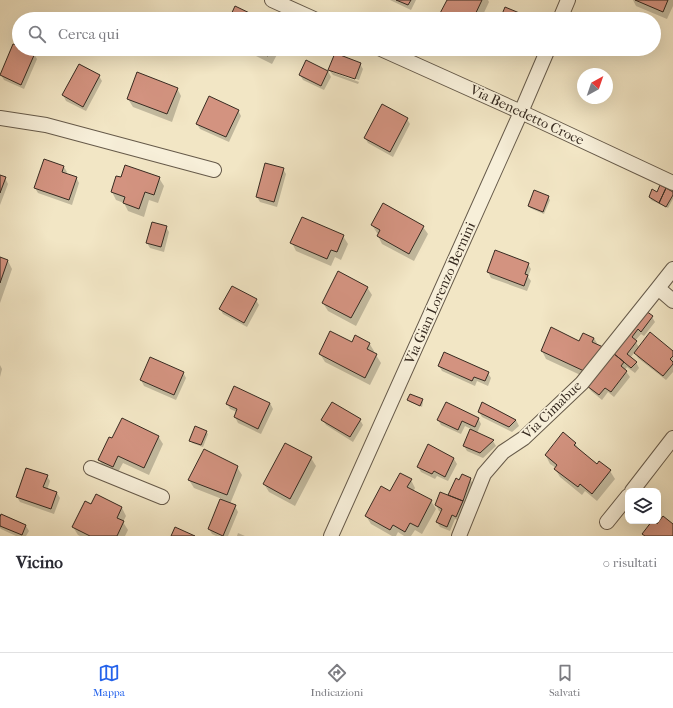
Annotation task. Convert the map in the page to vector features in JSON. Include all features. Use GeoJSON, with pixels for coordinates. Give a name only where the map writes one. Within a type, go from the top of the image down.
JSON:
{"type":"FeatureCollection","features":[{"type":"Feature","properties":{"kind":"street"},"geometry":{"type":"LineString","coordinates":[[272,0],[299,12]]}},
{"type":"Feature","properties":{"kind":"street"},"geometry":{"type":"LineString","coordinates":[[563,12],[568,0]]}},
{"type":"Feature","properties":{"kind":"street","name":"Via Benedetto Croce"},"geometry":{"type":"LineString","coordinates":[[397,56],[673,183]]}},
{"type":"Feature","properties":{"kind":"street","name":"Via Gian Lorenzo Bernini"},"geometry":{"type":"LineString","coordinates":[[331,536],[545,56]]}},
{"type":"Feature","properties":{"kind":"street"},"geometry":{"type":"LineString","coordinates":[[0,118],[46,125],[214,170]]}},
{"type":"Feature","properties":{"kind":"street"},"geometry":{"type":"LineString","coordinates":[[673,269],[658,288],[673,301]]}},
{"type":"Feature","properties":{"kind":"street","name":"Via Cimabue"},"geometry":{"type":"LineString","coordinates":[[459,536],[484,474],[502,452],[524,438],[582,382],[658,288]]}},
{"type":"Feature","properties":{"kind":"street"},"geometry":{"type":"LineString","coordinates":[[634,488],[673,438]]}},
{"type":"Feature","properties":{"kind":"street"},"geometry":{"type":"LineString","coordinates":[[90,468],[162,497]]}},
{"type":"Feature","properties":{"kind":"street"},"geometry":{"type":"LineString","coordinates":[[607,522],[625,500]]}},
{"type":"Feature","properties":{"kind":"building"},"geometry":{"type":"Polygon","coordinates":[[[396,0],[411,0],[408,5],[396,0]]]}},
{"type":"Feature","properties":{"kind":"building"},"geometry":{"type":"Polygon","coordinates":[[[447,0],[482,0],[476,12],[441,12],[447,0]]]}},
{"type":"Feature","properties":{"kind":"building"},"geometry":{"type":"Polygon","coordinates":[[[635,0],[668,0],[663,12],[635,0]]]}},
{"type":"Feature","properties":{"kind":"building"},"geometry":{"type":"Polygon","coordinates":[[[235,6],[247,12],[232,12],[235,6]]]}},
{"type":"Feature","properties":{"kind":"building"},"geometry":{"type":"Polygon","coordinates":[[[505,7],[517,12],[503,12],[505,7]]]}},
{"type":"Feature","properties":{"kind":"building"},"geometry":{"type":"Polygon","coordinates":[[[12,46],[12,56],[34,56],[21,85],[0,75],[12,46]]]}},
{"type":"Feature","properties":{"kind":"building"},"geometry":{"type":"Polygon","coordinates":[[[334,56],[343,56],[361,63],[355,79],[328,70],[334,56]]]}},
{"type":"Feature","properties":{"kind":"building"},"geometry":{"type":"Polygon","coordinates":[[[306,60],[328,71],[321,86],[299,75],[306,60]]]}},
{"type":"Feature","properties":{"kind":"building"},"geometry":{"type":"Polygon","coordinates":[[[79,64],[100,75],[83,107],[62,95],[79,64]]]}},
{"type":"Feature","properties":{"kind":"building"},"geometry":{"type":"Polygon","coordinates":[[[137,72],[178,88],[167,114],[127,99],[137,72]]]}},
{"type":"Feature","properties":{"kind":"building"},"geometry":{"type":"Polygon","coordinates":[[[209,96],[239,110],[226,137],[196,124],[209,96]]]}},
{"type":"Feature","properties":{"kind":"building"},"geometry":{"type":"Polygon","coordinates":[[[382,104],[408,118],[390,152],[364,138],[382,104]]]}},
{"type":"Feature","properties":{"kind":"building"},"geometry":{"type":"Polygon","coordinates":[[[44,159],[64,166],[62,172],[77,177],[69,200],[34,188],[44,159]]]}},
{"type":"Feature","properties":{"kind":"building"},"geometry":{"type":"Polygon","coordinates":[[[265,163],[284,168],[274,202],[256,197],[265,163]]]}},
{"type":"Feature","properties":{"kind":"building"},"geometry":{"type":"Polygon","coordinates":[[[125,165],[160,177],[154,195],[145,192],[139,209],[123,203],[125,197],[111,192],[116,176],[121,177],[125,165]]]}},
{"type":"Feature","properties":{"kind":"building"},"geometry":{"type":"Polygon","coordinates":[[[0,175],[6,177],[0,193],[0,175]]]}},
{"type":"Feature","properties":{"kind":"building"},"geometry":{"type":"Polygon","coordinates":[[[660,185],[666,188],[659,203],[649,197],[652,189],[657,192],[660,185]]]}},
{"type":"Feature","properties":{"kind":"building"},"geometry":{"type":"Polygon","coordinates":[[[666,188],[673,192],[673,195],[666,207],[659,203],[666,188]]]}},
{"type":"Feature","properties":{"kind":"building"},"geometry":{"type":"Polygon","coordinates":[[[534,190],[549,196],[543,212],[528,206],[534,190]]]}},
{"type":"Feature","properties":{"kind":"building"},"geometry":{"type":"Polygon","coordinates":[[[383,203],[424,226],[409,254],[377,236],[380,230],[371,225],[383,203]]]}},
{"type":"Feature","properties":{"kind":"building"},"geometry":{"type":"Polygon","coordinates":[[[302,217],[344,235],[337,252],[331,250],[327,259],[290,243],[302,217]]]}},
{"type":"Feature","properties":{"kind":"building"},"geometry":{"type":"Polygon","coordinates":[[[152,222],[167,226],[161,247],[146,243],[152,222]]]}},
{"type":"Feature","properties":{"kind":"building"},"geometry":{"type":"Polygon","coordinates":[[[495,250],[529,263],[525,274],[528,275],[524,286],[487,272],[495,250]]]}},
{"type":"Feature","properties":{"kind":"building"},"geometry":{"type":"Polygon","coordinates":[[[0,257],[8,260],[0,283],[0,257]]]}},
{"type":"Feature","properties":{"kind":"building"},"geometry":{"type":"Polygon","coordinates":[[[338,271],[368,287],[351,318],[322,303],[338,271]]]}},
{"type":"Feature","properties":{"kind":"building"},"geometry":{"type":"Polygon","coordinates":[[[232,286],[257,299],[244,323],[219,309],[232,286]]]}},
{"type":"Feature","properties":{"kind":"building"},"geometry":{"type":"Polygon","coordinates":[[[646,311],[653,316],[641,332],[638,329],[632,337],[637,341],[627,354],[637,362],[631,368],[613,353],[646,311]]]}},
{"type":"Feature","properties":{"kind":"building"},"geometry":{"type":"Polygon","coordinates":[[[551,327],[579,341],[583,333],[594,338],[592,342],[603,347],[584,371],[541,351],[551,327]]]}},
{"type":"Feature","properties":{"kind":"building"},"geometry":{"type":"Polygon","coordinates":[[[330,331],[352,342],[355,335],[370,343],[367,349],[377,354],[365,378],[319,354],[330,331]]]}},
{"type":"Feature","properties":{"kind":"building"},"geometry":{"type":"Polygon","coordinates":[[[650,332],[673,351],[673,356],[670,359],[673,364],[663,376],[634,353],[650,332]]]}},
{"type":"Feature","properties":{"kind":"building"},"geometry":{"type":"Polygon","coordinates":[[[444,352],[489,372],[485,381],[474,377],[472,381],[438,366],[444,352]]]}},
{"type":"Feature","properties":{"kind":"building"},"geometry":{"type":"Polygon","coordinates":[[[613,353],[624,362],[621,366],[627,371],[611,392],[605,388],[599,395],[587,386],[613,353]]]}},
{"type":"Feature","properties":{"kind":"building"},"geometry":{"type":"Polygon","coordinates":[[[150,357],[184,372],[174,395],[140,380],[150,357]]]}},
{"type":"Feature","properties":{"kind":"building"},"geometry":{"type":"Polygon","coordinates":[[[234,386],[270,403],[258,429],[234,417],[237,409],[226,404],[234,386]]]}},
{"type":"Feature","properties":{"kind":"building"},"geometry":{"type":"Polygon","coordinates":[[[410,394],[423,399],[420,406],[407,400],[410,394]]]}},
{"type":"Feature","properties":{"kind":"building"},"geometry":{"type":"Polygon","coordinates":[[[332,402],[361,419],[350,437],[321,420],[332,402]]]}},
{"type":"Feature","properties":{"kind":"building"},"geometry":{"type":"Polygon","coordinates":[[[446,402],[479,418],[475,427],[462,421],[458,430],[437,420],[446,402]]]}},
{"type":"Feature","properties":{"kind":"building"},"geometry":{"type":"Polygon","coordinates":[[[482,402],[516,420],[509,427],[478,412],[482,402]]]}},
{"type":"Feature","properties":{"kind":"building"},"geometry":{"type":"Polygon","coordinates":[[[122,418],[159,436],[144,468],[118,456],[113,467],[98,460],[109,437],[112,438],[122,418]]]}},
{"type":"Feature","properties":{"kind":"building"},"geometry":{"type":"Polygon","coordinates":[[[195,426],[207,431],[201,445],[189,441],[195,426]]]}},
{"type":"Feature","properties":{"kind":"building"},"geometry":{"type":"Polygon","coordinates":[[[470,429],[494,440],[480,453],[463,446],[470,429]]]}},
{"type":"Feature","properties":{"kind":"building"},"geometry":{"type":"Polygon","coordinates":[[[563,432],[576,443],[574,445],[597,464],[599,461],[611,470],[592,494],[580,484],[578,487],[554,469],[557,465],[545,455],[563,432]]]}},
{"type":"Feature","properties":{"kind":"building"},"geometry":{"type":"Polygon","coordinates":[[[285,443],[312,457],[290,499],[263,484],[285,443]]]}},
{"type":"Feature","properties":{"kind":"building"},"geometry":{"type":"Polygon","coordinates":[[[428,444],[454,458],[445,477],[434,471],[432,474],[417,467],[428,444]]]}},
{"type":"Feature","properties":{"kind":"building"},"geometry":{"type":"Polygon","coordinates":[[[204,449],[238,466],[227,495],[188,480],[204,449]]]}},
{"type":"Feature","properties":{"kind":"building"},"geometry":{"type":"Polygon","coordinates":[[[26,468],[48,475],[43,487],[57,492],[51,509],[16,497],[26,468]]]}},
{"type":"Feature","properties":{"kind":"building"},"geometry":{"type":"Polygon","coordinates":[[[400,473],[412,479],[407,487],[432,500],[418,527],[410,523],[405,532],[393,525],[390,530],[365,516],[381,486],[390,491],[400,473]]]}},
{"type":"Feature","properties":{"kind":"building"},"geometry":{"type":"Polygon","coordinates":[[[462,474],[471,478],[463,501],[448,495],[456,478],[459,480],[462,474]]]}},
{"type":"Feature","properties":{"kind":"building"},"geometry":{"type":"Polygon","coordinates":[[[440,492],[463,501],[456,517],[452,515],[447,527],[436,522],[442,509],[435,505],[440,492]]]}},
{"type":"Feature","properties":{"kind":"building"},"geometry":{"type":"Polygon","coordinates":[[[96,494],[122,507],[117,518],[124,521],[117,536],[90,536],[72,527],[85,501],[91,504],[96,494]]]}},
{"type":"Feature","properties":{"kind":"building"},"geometry":{"type":"Polygon","coordinates":[[[220,499],[236,505],[223,536],[208,529],[220,499]]]}},
{"type":"Feature","properties":{"kind":"building"},"geometry":{"type":"Polygon","coordinates":[[[1,514],[26,525],[22,535],[0,526],[1,514]]]}},
{"type":"Feature","properties":{"kind":"building"},"geometry":{"type":"Polygon","coordinates":[[[663,516],[673,524],[673,536],[645,536],[642,534],[650,524],[661,524],[661,519],[663,516]]]}},
{"type":"Feature","properties":{"kind":"building"},"geometry":{"type":"Polygon","coordinates":[[[175,527],[195,536],[171,536],[175,527]]]}}]}
